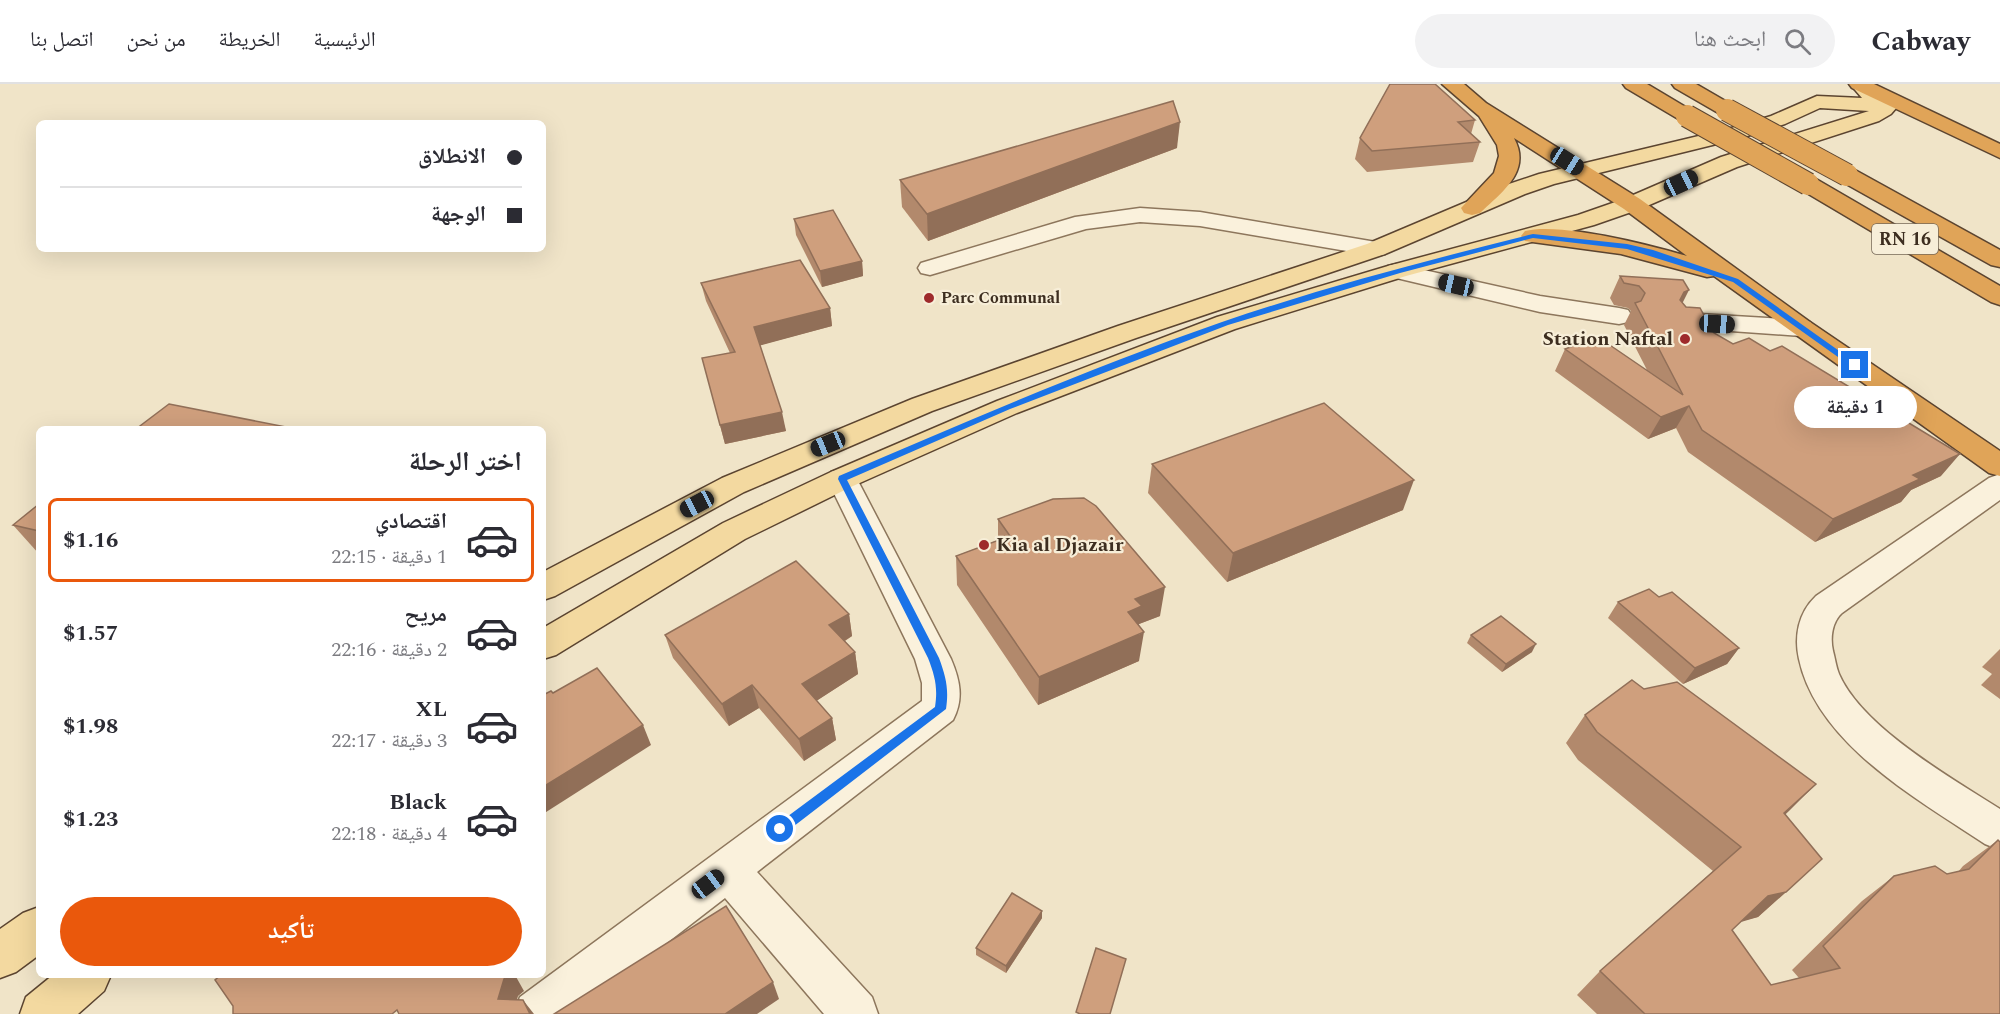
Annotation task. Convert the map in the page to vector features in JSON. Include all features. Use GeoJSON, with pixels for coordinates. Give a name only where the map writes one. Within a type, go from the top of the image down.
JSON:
{"type":"FeatureCollection","features":[{"type":"Feature","properties":{"kind":"highway"},"geometry":{"type":"LineString","coordinates":[[1452,84],[1479,107],[1504,136],[1510,147],[1510,165],[1472,208]]}},
{"type":"Feature","properties":{"kind":"highway","name":"RN 16"},"geometry":{"type":"LineString","coordinates":[[1633,84],[2000,297]]}},
{"type":"Feature","properties":{"kind":"highway","name":"RN 16"},"geometry":{"type":"LineString","coordinates":[[1682,84],[2000,260]]}},
{"type":"Feature","properties":{"kind":"highway"},"geometry":{"type":"LineString","coordinates":[[1860,84],[2000,152]]}},
{"type":"Feature","properties":{"kind":"highway"},"geometry":{"type":"LineString","coordinates":[[1479,107],[1632,204],[1801,328],[2000,466]]}},
{"type":"Feature","properties":{"kind":"highway"},"geometry":{"type":"LineString","coordinates":[[1533,236],[1651,252],[1736,280]]}},
{"type":"Feature","properties":{"kind":"main road"},"geometry":{"type":"LineString","coordinates":[[546,643],[734,531],[842,479],[1007,407],[1226,323],[1397,271],[1533,236],[1632,204],[1749,155],[1876,115],[1884,110],[1860,84]]}},
{"type":"Feature","properties":{"kind":"main road"},"geometry":{"type":"LineString","coordinates":[[546,585],[733,485],[922,405],[1127,332],[1376,249],[1533,184],[1734,134],[1778,120],[1816,102],[1849,102],[1915,111]]}},
{"type":"Feature","properties":{"kind":"main road"},"geometry":{"type":"LineString","coordinates":[[0,951],[36,930]]}},
{"type":"Feature","properties":{"kind":"main road"},"geometry":{"type":"LineString","coordinates":[[0,956],[36,930]]}},
{"type":"Feature","properties":{"kind":"main road"},"geometry":{"type":"LineString","coordinates":[[43,1014],[85,978]]}},
{"type":"Feature","properties":{"kind":"street"},"geometry":{"type":"LineString","coordinates":[[930,268],[1083,222],[1140,215],[1200,219],[1376,249]]}},
{"type":"Feature","properties":{"kind":"street"},"geometry":{"type":"LineString","coordinates":[[1397,271],[1540,304],[1619,315]]}},
{"type":"Feature","properties":{"kind":"street"},"geometry":{"type":"LineString","coordinates":[[1683,321],[1801,328]]}},
{"type":"Feature","properties":{"kind":"street"},"geometry":{"type":"LineString","coordinates":[[537,1014],[940,709],[943,693],[942,680],[933,658],[842,479]]}},
{"type":"Feature","properties":{"kind":"street"},"geometry":{"type":"LineString","coordinates":[[2000,485],[1839,597],[1822,612],[1814,633],[1815,657],[1822,676],[1826,686],[1847,716],[1877,746],[2000,831]]}},
{"type":"Feature","properties":{"kind":"street"},"geometry":{"type":"LineString","coordinates":[[727,869],[855,1014]]}},
{"type":"Feature","properties":{"kind":"building"},"geometry":{"type":"Polygon","coordinates":[[[1390,84],[1435,84],[1475,120],[1458,122],[1480,142],[1372,151],[1360,138],[1390,84]]]}},
{"type":"Feature","properties":{"kind":"building"},"geometry":{"type":"Polygon","coordinates":[[[1173,101],[1180,122],[927,214],[900,180],[1173,101]]]}},
{"type":"Feature","properties":{"kind":"building"},"geometry":{"type":"Polygon","coordinates":[[[833,210],[862,261],[820,271],[794,219],[833,210]]]}},
{"type":"Feature","properties":{"kind":"building"},"geometry":{"type":"Polygon","coordinates":[[[800,260],[830,308],[754,327],[782,412],[720,425],[702,358],[735,352],[701,283],[800,260]]]}},
{"type":"Feature","properties":{"kind":"building"},"geometry":{"type":"Polygon","coordinates":[[[1620,276],[1683,280],[1689,290],[1684,292],[1680,300],[1686,307],[1700,308],[1714,333],[1733,344],[1749,338],[1770,351],[1782,346],[1960,454],[1913,475],[1920,479],[1833,519],[1702,430],[1689,406],[1661,417],[1565,349],[1598,337],[1683,395],[1635,303],[1641,301],[1645,293],[1639,286],[1624,283],[1620,276]]]}},
{"type":"Feature","properties":{"kind":"building"},"geometry":{"type":"Polygon","coordinates":[[[1324,403],[1414,480],[1233,553],[1152,464],[1324,403]]]}},
{"type":"Feature","properties":{"kind":"building"},"geometry":{"type":"Polygon","coordinates":[[[169,404],[281,426],[140,426],[169,404]]]}},
{"type":"Feature","properties":{"kind":"building"},"geometry":{"type":"Polygon","coordinates":[[[1084,498],[1096,506],[1165,587],[1135,599],[1142,606],[1128,612],[1144,632],[1039,677],[956,556],[1010,536],[998,519],[1053,499],[1084,498]]]}},
{"type":"Feature","properties":{"kind":"building"},"geometry":{"type":"Polygon","coordinates":[[[36,506],[36,530],[13,525],[36,506]]]}},
{"type":"Feature","properties":{"kind":"building"},"geometry":{"type":"Polygon","coordinates":[[[796,561],[849,614],[829,625],[855,652],[802,684],[832,718],[799,739],[752,685],[722,704],[665,635],[796,561]]]}},
{"type":"Feature","properties":{"kind":"building"},"geometry":{"type":"Polygon","coordinates":[[[1649,589],[1659,597],[1672,592],[1739,648],[1695,668],[1618,602],[1649,589]]]}},
{"type":"Feature","properties":{"kind":"building"},"geometry":{"type":"Polygon","coordinates":[[[1501,616],[1536,644],[1506,664],[1471,635],[1501,616]]]}},
{"type":"Feature","properties":{"kind":"building"},"geometry":{"type":"Polygon","coordinates":[[[597,668],[643,725],[546,785],[546,694],[551,691],[553,693],[597,668]]]}},
{"type":"Feature","properties":{"kind":"building"},"geometry":{"type":"Polygon","coordinates":[[[1632,680],[1644,689],[1677,682],[1816,784],[1784,813],[1822,859],[1786,892],[1768,896],[1732,930],[1771,985],[1840,968],[1823,946],[1894,876],[1935,866],[1947,874],[1969,869],[1998,840],[2000,842],[2000,1014],[1645,1014],[1600,971],[1741,847],[1597,732],[1585,715],[1632,680]]]}},
{"type":"Feature","properties":{"kind":"building"},"geometry":{"type":"Polygon","coordinates":[[[1012,893],[1042,911],[1006,966],[976,948],[1012,893]]]}},
{"type":"Feature","properties":{"kind":"building"},"geometry":{"type":"Polygon","coordinates":[[[726,906],[773,982],[725,1014],[554,1014],[726,906]]]}},
{"type":"Feature","properties":{"kind":"building"},"geometry":{"type":"Polygon","coordinates":[[[1096,948],[1126,959],[1110,1014],[1080,1014],[1076,1012],[1096,948]]]}},
{"type":"Feature","properties":{"kind":"building"},"geometry":{"type":"Polygon","coordinates":[[[217,978],[506,978],[498,999],[523,1000],[530,1014],[399,1014],[397,1010],[392,1014],[233,1014],[233,1006],[215,980],[217,978]]]}},
{"type":"Feature","properties":{"kind":"place","name":"Parc Communal"},"geometry":{"type":"Point","coordinates":[929,298]}},
{"type":"Feature","properties":{"kind":"place","name":"Station Naftal"},"geometry":{"type":"Point","coordinates":[1685,339]}},
{"type":"Feature","properties":{"kind":"place","name":"Kia al Djazair"},"geometry":{"type":"Point","coordinates":[984,545]}},
{"type":"Feature","properties":{"kind":"route"},"geometry":{"type":"LineString","coordinates":[[780,829],[940,709],[943,693],[942,680],[933,658],[842,479],[1007,407],[1226,323],[1397,271],[1533,236],[1604,242],[1651,252],[1736,280],[1855,365]]}}]}
